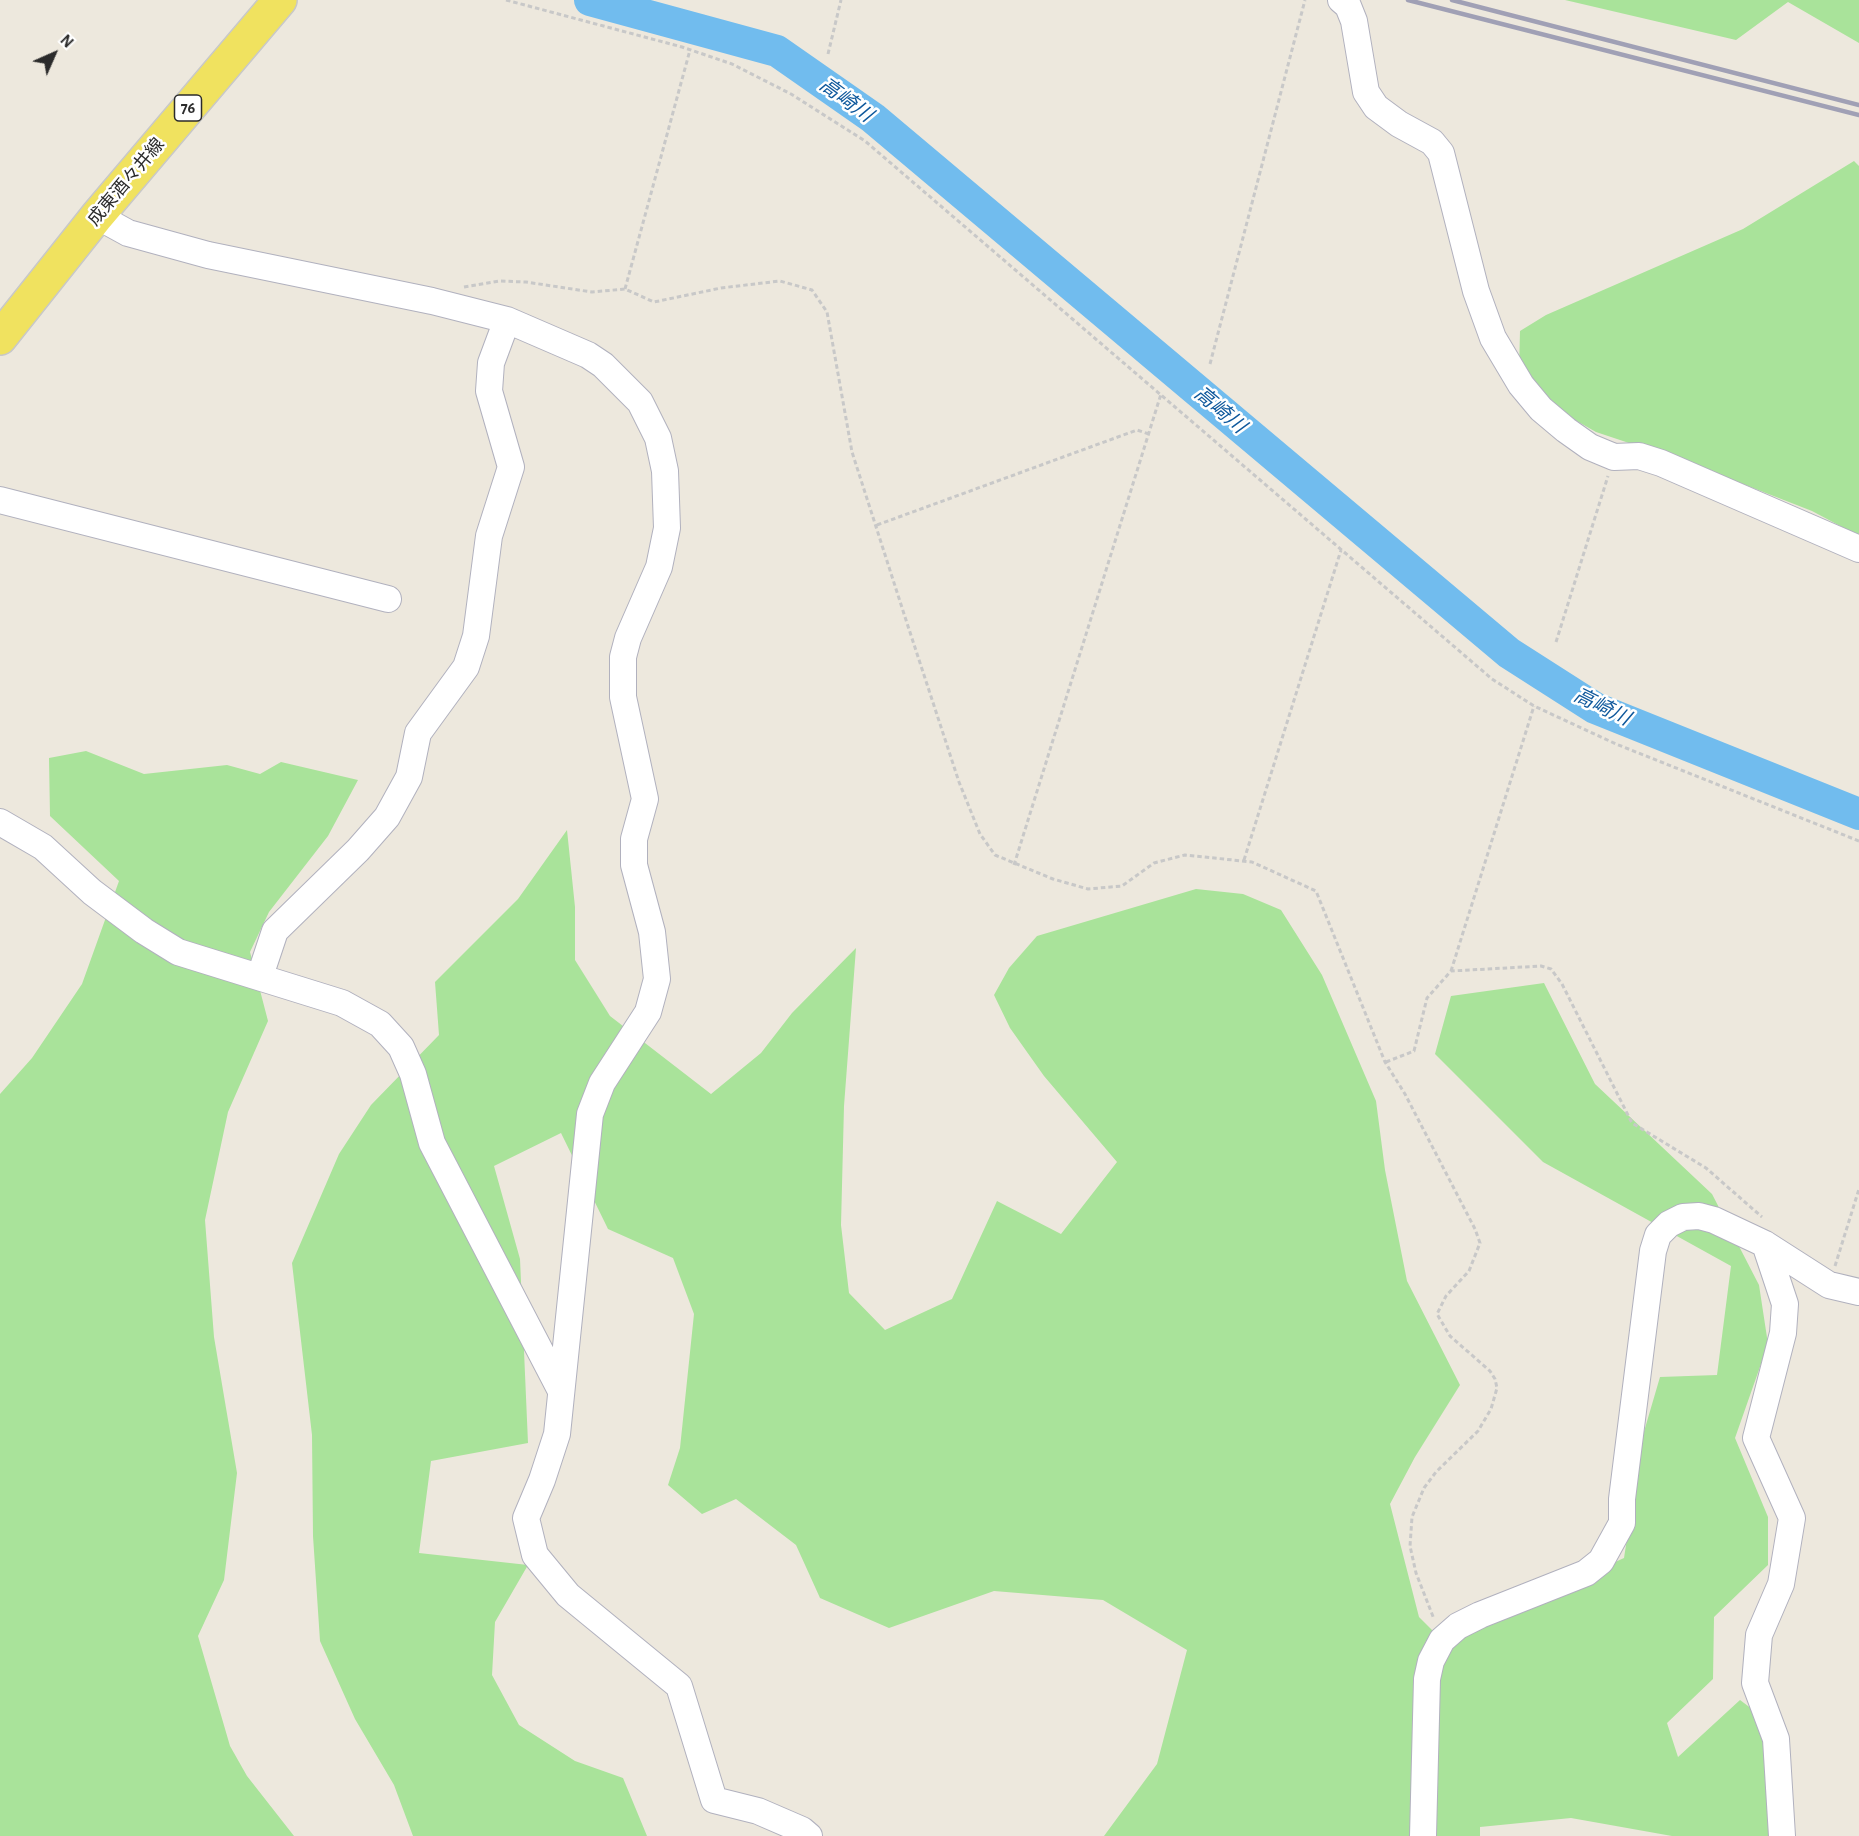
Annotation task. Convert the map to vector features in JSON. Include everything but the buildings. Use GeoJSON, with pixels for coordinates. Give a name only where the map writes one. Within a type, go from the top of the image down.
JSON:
{"type":"FeatureCollection","features":[{"type":"Feature","properties":{"kind":"main road","name":"成東酒々井線"},"geometry":{"type":"LineString","coordinates":[[0,338],[97,216],[280,0]]}},
{"type":"Feature","properties":{"kind":"street"},"geometry":{"type":"LineString","coordinates":[[1341,0],[1348,6],[1354,21],[1366,92],[1376,107],[1399,124],[1432,142],[1441,153],[1476,291],[1493,338],[1521,385],[1541,408],[1590,447],[1614,458],[1639,456],[1661,463],[1859,549]]}},
{"type":"Feature","properties":{"kind":"street"},"geometry":{"type":"LineString","coordinates":[[97,216],[128,233],[208,255],[432,301],[507,320],[588,355],[603,365],[640,402],[658,438],[664,471],[667,528],[659,567],[628,638],[623,667],[623,697],[645,799],[634,839],[634,865],[652,932],[657,979],[648,1011],[602,1083],[590,1114],[557,1434],[542,1480],[525,1518],[535,1555],[568,1595],[679,1686],[714,1800],[758,1811],[802,1830],[809,1836]]}},
{"type":"Feature","properties":{"kind":"street"},"geometry":{"type":"LineString","coordinates":[[260,976],[275,931],[358,850],[387,817],[409,777],[418,734],[466,667],[476,636],[489,536],[511,467],[489,391],[491,363],[507,320]]}},
{"type":"Feature","properties":{"kind":"street"},"geometry":{"type":"LineString","coordinates":[[0,500],[388,599]]}},
{"type":"Feature","properties":{"kind":"street"},"geometry":{"type":"LineString","coordinates":[[0,822],[43,847],[92,891],[144,931],[178,951],[342,1002],[380,1024],[401,1047],[413,1074],[432,1143],[561,1389]]}},
{"type":"Feature","properties":{"kind":"street"},"geometry":{"type":"LineString","coordinates":[[1423,1836],[1427,1679],[1431,1661],[1442,1640],[1458,1626],[1480,1615],[1586,1573],[1601,1561],[1622,1522],[1622,1499],[1653,1251],[1658,1235],[1670,1224],[1683,1217],[1699,1216],[1766,1234],[1829,1284],[1859,1292]]}},
{"type":"Feature","properties":{"kind":"street"},"geometry":{"type":"LineString","coordinates":[[1766,1234],[1785,1304],[1783,1333],[1756,1438],[1792,1518],[1781,1584],[1759,1635],[1755,1683],[1776,1739],[1782,1836]]}},
{"type":"Feature","properties":{"kind":"path"},"geometry":{"type":"LineString","coordinates":[[506,0],[690,50],[732,64],[791,94],[865,141],[1492,679],[1534,706],[1627,749],[1859,842]]}},
{"type":"Feature","properties":{"kind":"path"},"geometry":{"type":"LineString","coordinates":[[828,54],[841,0]]}},
{"type":"Feature","properties":{"kind":"path"},"geometry":{"type":"LineString","coordinates":[[1210,364],[1305,0]]}},
{"type":"Feature","properties":{"kind":"path"},"geometry":{"type":"LineString","coordinates":[[625,289],[690,50]]}},
{"type":"Feature","properties":{"kind":"path"},"geometry":{"type":"LineString","coordinates":[[432,301],[466,286],[499,281],[592,292],[625,289],[654,302],[721,288],[780,281],[812,290],[827,312],[852,452],[959,782],[980,834],[995,855],[1014,865],[1088,889],[1122,886],[1154,863],[1185,855],[1244,860],[1267,867],[1316,891],[1385,1062],[1443,1167],[1475,1228],[1480,1243],[1469,1271],[1446,1296],[1437,1314],[1450,1336],[1490,1371],[1496,1379],[1497,1388],[1491,1409],[1478,1431],[1436,1472],[1424,1488],[1412,1517],[1410,1546],[1416,1574],[1442,1640]]}},
{"type":"Feature","properties":{"kind":"path"},"geometry":{"type":"LineString","coordinates":[[1014,865],[1161,393]]}},
{"type":"Feature","properties":{"kind":"path"},"geometry":{"type":"LineString","coordinates":[[876,525],[1137,430],[1149,434]]}},
{"type":"Feature","properties":{"kind":"path"},"geometry":{"type":"LineString","coordinates":[[1556,642],[1614,458]]}},
{"type":"Feature","properties":{"kind":"path"},"geometry":{"type":"LineString","coordinates":[[1244,860],[1341,550]]}},
{"type":"Feature","properties":{"kind":"path"},"geometry":{"type":"LineString","coordinates":[[1385,1062],[1414,1051],[1427,998],[1451,971],[1534,706]]}},
{"type":"Feature","properties":{"kind":"path"},"geometry":{"type":"LineString","coordinates":[[1451,971],[1540,966],[1551,969],[1562,984],[1632,1123],[1706,1168],[1752,1207],[1766,1234]]}},
{"type":"Feature","properties":{"kind":"path"},"geometry":{"type":"LineString","coordinates":[[1829,1284],[1859,1189]]}},
{"type":"Feature","properties":{"kind":"green space"},"geometry":{"type":"Polygon","coordinates":[[[1565,0],[1859,0],[1859,43],[1788,2],[1736,40],[1565,0]]]}},
{"type":"Feature","properties":{"kind":"green space"},"geometry":{"type":"Polygon","coordinates":[[[1854,161],[1859,166],[1859,536],[1812,511],[1689,463],[1596,432],[1545,403],[1519,372],[1520,331],[1546,315],[1743,229],[1854,161]]]}},
{"type":"Feature","properties":{"kind":"green space"},"geometry":{"type":"Polygon","coordinates":[[[86,751],[144,774],[227,765],[260,774],[281,762],[358,780],[328,836],[269,912],[250,952],[268,1021],[228,1112],[205,1220],[214,1337],[237,1473],[224,1580],[198,1636],[230,1746],[247,1776],[294,1836],[0,1836],[0,1094],[32,1058],[82,984],[119,881],[50,816],[49,758],[86,751]]]}},
{"type":"Feature","properties":{"kind":"green space"},"geometry":{"type":"Polygon","coordinates":[[[567,830],[575,907],[575,960],[610,1016],[711,1094],[761,1053],[792,1013],[856,948],[844,1106],[841,1225],[849,1293],[885,1330],[952,1299],[997,1201],[1061,1234],[1117,1162],[1044,1076],[1010,1028],[994,995],[1009,968],[1037,936],[1196,889],[1243,894],[1281,910],[1322,975],[1376,1101],[1385,1170],[1407,1281],[1460,1385],[1415,1457],[1390,1504],[1419,1617],[1442,1640],[1624,1558],[1643,1435],[1660,1377],[1717,1375],[1731,1266],[1543,1162],[1435,1054],[1451,996],[1544,983],[1595,1084],[1712,1194],[1759,1285],[1768,1344],[1735,1438],[1768,1517],[1768,1565],[1714,1617],[1713,1679],[1667,1723],[1678,1757],[1740,1700],[1768,1721],[1768,1836],[1672,1836],[1571,1818],[1480,1827],[1480,1836],[1104,1836],[1157,1764],[1187,1650],[1103,1600],[994,1591],[889,1628],[820,1598],[796,1545],[736,1499],[702,1514],[668,1485],[680,1448],[694,1314],[673,1258],[608,1229],[561,1133],[494,1166],[520,1259],[528,1443],[431,1461],[419,1553],[528,1565],[495,1622],[492,1675],[519,1725],[575,1761],[623,1778],[647,1836],[413,1836],[394,1785],[355,1719],[320,1641],[313,1536],[312,1435],[292,1263],[339,1154],[371,1105],[439,1035],[435,982],[518,899],[567,830]]]}},
{"type":"Feature","properties":{"kind":"waterway","name":"高崎川"},"geometry":{"type":"LineString","coordinates":[[590,0],[777,51],[873,118],[1509,653],[1595,708],[1859,814]]}},
{"type":"Feature","properties":{"kind":"railway"},"geometry":{"type":"LineString","coordinates":[[1408,0],[1859,115]]}},
{"type":"Feature","properties":{"kind":"railway"},"geometry":{"type":"LineString","coordinates":[[1452,0],[1859,105]]}}]}
